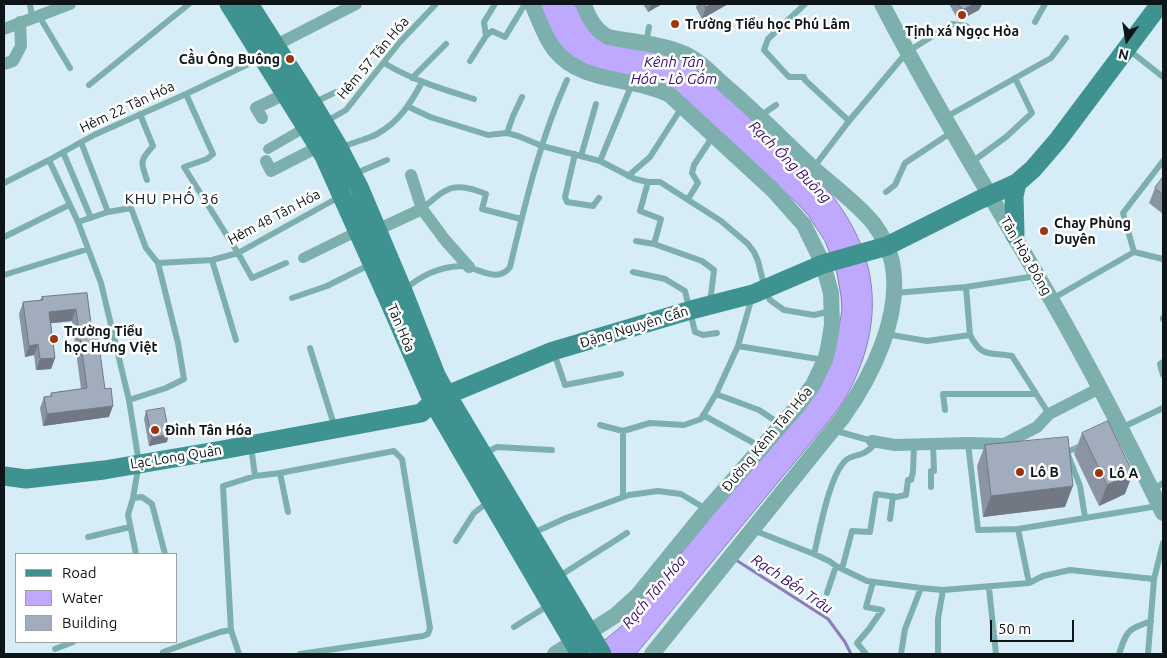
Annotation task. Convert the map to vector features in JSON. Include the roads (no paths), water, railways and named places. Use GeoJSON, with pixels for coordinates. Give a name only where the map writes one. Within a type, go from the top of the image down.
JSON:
{"type":"FeatureCollection","features":[{"type":"Feature","properties":{"kind":"main road","name":"Tân Hóa"},"geometry":{"type":"LineString","coordinates":[[229,4],[312,103],[315,125],[327,150],[342,195],[373,263],[440,398],[497,497],[550,604],[576,649]]}},
{"type":"Feature","properties":{"kind":"main road"},"geometry":{"type":"LineString","coordinates":[[887,246],[1017,183],[1034,168],[1058,140],[1160,4]]}},
{"type":"Feature","properties":{"kind":"main road","name":"Tân Hóa"},"geometry":{"type":"LineString","coordinates":[[254,5],[285,94],[315,125]]}},
{"type":"Feature","properties":{"kind":"main road","name":"Tân Hóa"},"geometry":{"type":"LineString","coordinates":[[327,150],[353,175],[403,291],[436,375],[440,398],[481,454],[497,497],[529,535],[595,642]]}},
{"type":"Feature","properties":{"kind":"main road"},"geometry":{"type":"LineString","coordinates":[[1015,236],[1014,196],[1017,183]]}},
{"type":"Feature","properties":{"kind":"main road","name":"Đặng Nguyên Cẩn"},"geometry":{"type":"LineString","coordinates":[[440,398],[553,352],[759,291],[822,264],[887,246]]}},
{"type":"Feature","properties":{"kind":"main road","name":"Lạc Long Quân"},"geometry":{"type":"LineString","coordinates":[[4,476],[26,479],[104,470],[250,445],[421,413],[440,398]]}},
{"type":"Feature","properties":{"kind":"street"},"geometry":{"type":"LineString","coordinates":[[4,29],[70,4]]}},
{"type":"Feature","properties":{"kind":"street"},"geometry":{"type":"LineString","coordinates":[[269,51],[340,8],[356,4]]}},
{"type":"Feature","properties":{"kind":"street","name":"Đường Kênh Tân Hóa"},"geometry":{"type":"LineString","coordinates":[[532,4],[548,39],[561,57],[570,64],[594,75],[656,88],[670,95],[788,205],[804,225],[822,264],[831,293],[832,310],[830,337],[825,360],[813,385],[798,407],[761,447],[637,596],[616,615],[595,642],[555,654]]}},
{"type":"Feature","properties":{"kind":"street"},"geometry":{"type":"LineString","coordinates":[[584,4],[600,33],[608,37],[686,54],[698,63],[760,116],[814,168],[864,212],[876,226],[887,246],[892,261],[894,293],[886,334],[866,381],[855,400],[833,430],[652,654]]}},
{"type":"Feature","properties":{"kind":"street","name":"Tân Hòa Đông"},"geometry":{"type":"LineString","coordinates":[[882,4],[907,52],[1015,236],[1100,388],[1116,430],[1157,486],[1161,510]]}},
{"type":"Feature","properties":{"kind":"street"},"geometry":{"type":"LineString","coordinates":[[4,64],[13,61],[21,46],[30,19]]}},
{"type":"Feature","properties":{"kind":"street"},"geometry":{"type":"LineString","coordinates":[[262,118],[256,108],[285,94]]}},
{"type":"Feature","properties":{"kind":"street"},"geometry":{"type":"LineString","coordinates":[[315,125],[267,152],[271,172],[327,150]]}},
{"type":"Feature","properties":{"kind":"street"},"geometry":{"type":"LineString","coordinates":[[411,175],[422,209],[445,240],[469,267]]}},
{"type":"Feature","properties":{"kind":"street"},"geometry":{"type":"LineString","coordinates":[[377,230],[422,209]]}},
{"type":"Feature","properties":{"kind":"street"},"geometry":{"type":"LineString","coordinates":[[303,258],[358,231]]}},
{"type":"Feature","properties":{"kind":"street"},"geometry":{"type":"LineString","coordinates":[[872,441],[895,445],[1016,443],[1037,427],[1049,414],[1100,388]]}},
{"type":"Feature","properties":{"kind":"lane"},"geometry":{"type":"LineString","coordinates":[[30,4],[30,19],[70,68]]}},
{"type":"Feature","properties":{"kind":"lane"},"geometry":{"type":"LineString","coordinates":[[89,85],[189,4]]}},
{"type":"Feature","properties":{"kind":"lane","name":"Hẻm 57 Tân Hóa"},"geometry":{"type":"LineString","coordinates":[[315,125],[346,110],[399,43],[436,4]]}},
{"type":"Feature","properties":{"kind":"lane"},"geometry":{"type":"LineString","coordinates":[[486,36],[484,22],[495,4]]}},
{"type":"Feature","properties":{"kind":"lane"},"geometry":{"type":"LineString","coordinates":[[470,61],[486,36],[492,31],[505,37],[525,4]]}},
{"type":"Feature","properties":{"kind":"lane"},"geometry":{"type":"LineString","coordinates":[[804,4],[768,39],[764,50],[789,77],[804,77],[848,121]]}},
{"type":"Feature","properties":{"kind":"lane"},"geometry":{"type":"LineString","coordinates":[[1035,22],[1045,4]]}},
{"type":"Feature","properties":{"kind":"lane"},"geometry":{"type":"LineString","coordinates":[[814,168],[848,121],[907,52],[952,24],[966,26],[980,36]]}},
{"type":"Feature","properties":{"kind":"lane"},"geometry":{"type":"LineString","coordinates":[[646,45],[649,26]]}},
{"type":"Feature","properties":{"kind":"lane"},"geometry":{"type":"LineString","coordinates":[[945,117],[1051,58],[1066,38]]}},
{"type":"Feature","properties":{"kind":"lane"},"geometry":{"type":"LineString","coordinates":[[412,78],[446,44]]}},
{"type":"Feature","properties":{"kind":"lane"},"geometry":{"type":"LineString","coordinates":[[1127,48],[1163,77]]}},
{"type":"Feature","properties":{"kind":"lane","name":"Hẻm 22 Tân Hóa"},"geometry":{"type":"LineString","coordinates":[[4,183],[82,142],[186,94],[269,51]]}},
{"type":"Feature","properties":{"kind":"lane"},"geometry":{"type":"LineString","coordinates":[[384,63],[412,78],[474,99]]}},
{"type":"Feature","properties":{"kind":"lane"},"geometry":{"type":"LineString","coordinates":[[971,162],[1006,137],[1032,112],[1015,78]]}},
{"type":"Feature","properties":{"kind":"lane"},"geometry":{"type":"LineString","coordinates":[[403,291],[418,278],[440,270],[460,266],[499,276],[510,267],[521,219],[542,146],[556,105],[568,80]]}},
{"type":"Feature","properties":{"kind":"lane"},"geometry":{"type":"LineString","coordinates":[[327,150],[377,134],[409,107],[422,82]]}},
{"type":"Feature","properties":{"kind":"lane"},"geometry":{"type":"LineString","coordinates":[[600,161],[632,83]]}},
{"type":"Feature","properties":{"kind":"lane"},"geometry":{"type":"LineString","coordinates":[[312,103],[336,92]]}},
{"type":"Feature","properties":{"kind":"lane"},"geometry":{"type":"LineString","coordinates":[[186,94],[213,154],[207,159],[184,167],[252,278],[286,263]]}},
{"type":"Feature","properties":{"kind":"lane"},"geometry":{"type":"LineString","coordinates":[[507,134],[522,97]]}},
{"type":"Feature","properties":{"kind":"lane"},"geometry":{"type":"LineString","coordinates":[[596,104],[565,197],[567,202],[593,206],[599,198]]}},
{"type":"Feature","properties":{"kind":"lane"},"geometry":{"type":"LineString","coordinates":[[760,116],[776,105]]}},
{"type":"Feature","properties":{"kind":"lane"},"geometry":{"type":"LineString","coordinates":[[628,176],[650,157],[683,106]]}},
{"type":"Feature","properties":{"kind":"lane"},"geometry":{"type":"LineString","coordinates":[[409,107],[488,135],[507,134],[542,146],[600,161],[628,176],[648,182],[660,182],[720,222],[748,244],[754,252],[758,262],[759,291],[738,346],[716,394],[701,419],[684,425],[650,423],[623,431],[600,426]]}},
{"type":"Feature","properties":{"kind":"lane"},"geometry":{"type":"LineString","coordinates":[[140,114],[153,146],[143,157],[142,165],[148,180]]}},
{"type":"Feature","properties":{"kind":"lane"},"geometry":{"type":"LineString","coordinates":[[886,192],[895,185],[905,163],[953,132]]}},
{"type":"Feature","properties":{"kind":"lane"},"geometry":{"type":"LineString","coordinates":[[688,199],[698,184],[692,174],[694,165],[714,134]]}},
{"type":"Feature","properties":{"kind":"lane"},"geometry":{"type":"LineString","coordinates":[[82,142],[108,212]]}},
{"type":"Feature","properties":{"kind":"lane"},"geometry":{"type":"LineString","coordinates":[[63,152],[91,218]]}},
{"type":"Feature","properties":{"kind":"lane"},"geometry":{"type":"LineString","coordinates":[[50,160],[78,222],[100,283],[129,400],[139,463],[128,515],[136,553]]}},
{"type":"Feature","properties":{"kind":"lane"},"geometry":{"type":"LineString","coordinates":[[353,175],[387,160]]}},
{"type":"Feature","properties":{"kind":"lane"},"geometry":{"type":"LineString","coordinates":[[1134,252],[1123,213],[1163,161]]}},
{"type":"Feature","properties":{"kind":"lane"},"geometry":{"type":"LineString","coordinates":[[648,182],[640,211],[661,219],[654,244]]}},
{"type":"Feature","properties":{"kind":"lane"},"geometry":{"type":"LineString","coordinates":[[422,209],[447,189],[458,186],[472,188],[486,194],[482,209],[521,219]]}},
{"type":"Feature","properties":{"kind":"lane","name":"Hẻm 48 Tân Hóa"},"geometry":{"type":"LineString","coordinates":[[158,263],[212,260],[238,253],[342,195]]}},
{"type":"Feature","properties":{"kind":"lane"},"geometry":{"type":"LineString","coordinates":[[4,237],[69,205]]}},
{"type":"Feature","properties":{"kind":"lane"},"geometry":{"type":"LineString","coordinates":[[78,222],[108,212],[131,208],[146,248],[158,263],[178,343],[184,379],[166,388],[129,400]]}},
{"type":"Feature","properties":{"kind":"lane"},"geometry":{"type":"LineString","coordinates":[[636,240],[654,244],[702,261],[714,270],[710,305]]}},
{"type":"Feature","properties":{"kind":"lane"},"geometry":{"type":"LineString","coordinates":[[4,275],[88,249]]}},
{"type":"Feature","properties":{"kind":"lane"},"geometry":{"type":"LineString","coordinates":[[1051,299],[1134,252],[1163,259]]}},
{"type":"Feature","properties":{"kind":"lane"},"geometry":{"type":"LineString","coordinates":[[212,260],[236,340]]}},
{"type":"Feature","properties":{"kind":"lane"},"geometry":{"type":"LineString","coordinates":[[292,298],[327,286],[373,263]]}},
{"type":"Feature","properties":{"kind":"lane"},"geometry":{"type":"LineString","coordinates":[[633,272],[665,279],[685,292],[695,332],[704,335],[717,333]]}},
{"type":"Feature","properties":{"kind":"lane"},"geometry":{"type":"LineString","coordinates":[[894,293],[966,286],[1037,275]]}},
{"type":"Feature","properties":{"kind":"lane"},"geometry":{"type":"LineString","coordinates":[[966,286],[970,334],[976,347],[982,352],[1012,356],[1049,414]]}},
{"type":"Feature","properties":{"kind":"lane"},"geometry":{"type":"LineString","coordinates":[[759,291],[784,310],[814,315],[832,310]]}},
{"type":"Feature","properties":{"kind":"lane"},"geometry":{"type":"LineString","coordinates":[[886,334],[927,342],[970,334]]}},
{"type":"Feature","properties":{"kind":"lane"},"geometry":{"type":"LineString","coordinates":[[738,346],[825,360]]}},
{"type":"Feature","properties":{"kind":"lane"},"geometry":{"type":"LineString","coordinates":[[310,348],[335,429]]}},
{"type":"Feature","properties":{"kind":"lane"},"geometry":{"type":"LineString","coordinates":[[553,352],[565,385],[621,374]]}},
{"type":"Feature","properties":{"kind":"lane"},"geometry":{"type":"LineString","coordinates":[[1163,362],[1160,364],[1163,375]]}},
{"type":"Feature","properties":{"kind":"lane"},"geometry":{"type":"LineString","coordinates":[[716,394],[759,410],[781,425]]}},
{"type":"Feature","properties":{"kind":"lane"},"geometry":{"type":"LineString","coordinates":[[945,410],[943,394],[1036,394]]}},
{"type":"Feature","properties":{"kind":"lane"},"geometry":{"type":"LineString","coordinates":[[1116,430],[1163,408]]}},
{"type":"Feature","properties":{"kind":"lane"},"geometry":{"type":"LineString","coordinates":[[703,416],[761,447]]}},
{"type":"Feature","properties":{"kind":"lane"},"geometry":{"type":"LineString","coordinates":[[814,554],[836,472],[846,459],[867,453],[872,447],[872,441],[833,430]]}},
{"type":"Feature","properties":{"kind":"lane"},"geometry":{"type":"LineString","coordinates":[[623,431],[623,497]]}},
{"type":"Feature","properties":{"kind":"lane"},"geometry":{"type":"LineString","coordinates":[[1058,453],[1068,452],[1094,440]]}},
{"type":"Feature","properties":{"kind":"lane"},"geometry":{"type":"LineString","coordinates":[[968,443],[978,530],[1018,529],[1085,517],[1161,510]]}},
{"type":"Feature","properties":{"kind":"lane"},"geometry":{"type":"LineString","coordinates":[[827,594],[839,568],[852,531],[870,532],[876,494],[906,495],[908,480],[911,480],[913,472],[914,444]]}},
{"type":"Feature","properties":{"kind":"lane"},"geometry":{"type":"LineString","coordinates":[[931,487],[931,472],[934,472],[933,444]]}},
{"type":"Feature","properties":{"kind":"lane"},"geometry":{"type":"LineString","coordinates":[[250,445],[255,476]]}},
{"type":"Feature","properties":{"kind":"lane"},"geometry":{"type":"LineString","coordinates":[[481,454],[497,447],[552,450]]}},
{"type":"Feature","properties":{"kind":"lane"},"geometry":{"type":"LineString","coordinates":[[238,654],[231,630],[223,486],[255,476],[394,451],[402,460],[430,628],[428,634],[300,654]]}},
{"type":"Feature","properties":{"kind":"lane"},"geometry":{"type":"LineString","coordinates":[[1068,452],[1080,486],[1085,517]]}},
{"type":"Feature","properties":{"kind":"lane"},"geometry":{"type":"LineString","coordinates":[[970,462],[980,461]]}},
{"type":"Feature","properties":{"kind":"lane"},"geometry":{"type":"LineString","coordinates":[[280,473],[288,512]]}},
{"type":"Feature","properties":{"kind":"lane"},"geometry":{"type":"LineString","coordinates":[[529,535],[623,497],[658,491],[681,494],[707,510]]}},
{"type":"Feature","properties":{"kind":"lane"},"geometry":{"type":"LineString","coordinates":[[890,519],[893,496]]}},
{"type":"Feature","properties":{"kind":"lane"},"geometry":{"type":"LineString","coordinates":[[133,498],[142,497],[152,504],[165,553]]}},
{"type":"Feature","properties":{"kind":"lane"},"geometry":{"type":"LineString","coordinates":[[456,541],[474,513],[497,497]]}},
{"type":"Feature","properties":{"kind":"lane"},"geometry":{"type":"LineString","coordinates":[[88,537],[130,527]]}},
{"type":"Feature","properties":{"kind":"lane"},"geometry":{"type":"LineString","coordinates":[[1018,529],[1029,583]]}},
{"type":"Feature","properties":{"kind":"lane"},"geometry":{"type":"LineString","coordinates":[[752,530],[814,554],[867,581],[921,588],[943,590],[989,588],[1029,583],[1043,576],[1070,570],[1154,579]]}},
{"type":"Feature","properties":{"kind":"lane"},"geometry":{"type":"LineString","coordinates":[[557,578],[627,534]]}},
{"type":"Feature","properties":{"kind":"lane"},"geometry":{"type":"LineString","coordinates":[[1148,654],[1154,579],[1163,543]]}},
{"type":"Feature","properties":{"kind":"lane"},"geometry":{"type":"LineString","coordinates":[[866,654],[857,643],[882,610],[866,607],[873,582]]}},
{"type":"Feature","properties":{"kind":"lane"},"geometry":{"type":"LineString","coordinates":[[901,654],[905,629],[921,588]]}},
{"type":"Feature","properties":{"kind":"lane"},"geometry":{"type":"LineString","coordinates":[[989,588],[996,654]]}},
{"type":"Feature","properties":{"kind":"lane"},"geometry":{"type":"LineString","coordinates":[[938,654],[938,618],[943,590]]}},
{"type":"Feature","properties":{"kind":"lane"},"geometry":{"type":"LineString","coordinates":[[514,627],[567,595]]}},
{"type":"Feature","properties":{"kind":"lane"},"geometry":{"type":"LineString","coordinates":[[1119,654],[1126,633],[1134,627],[1151,621]]}},
{"type":"Feature","properties":{"kind":"lane"},"geometry":{"type":"LineString","coordinates":[[163,652],[231,630]]}},
{"type":"Feature","properties":{"kind":"lane"},"geometry":{"type":"LineString","coordinates":[[56,649],[71,643]]}},
{"type":"Feature","properties":{"kind":"water","name":"Kênh Tân Hóa - Lò Gốm"},"geometry":{"type":"Polygon","coordinates":[[[539,4],[575,4],[583,21],[684,57],[820,181],[840,206],[855,231],[865,257],[871,283],[872,310],[869,338],[860,366],[843,402],[636,654],[581,654],[606,639],[623,625],[804,402],[836,344],[842,310],[841,296],[836,268],[825,241],[808,215],[798,204],[674,90],[599,71],[573,59],[555,39],[539,4]]]}},
{"type":"Feature","properties":{"kind":"waterway","name":"Rạch Bến Trâu"},"geometry":{"type":"LineString","coordinates":[[736,560],[828,619],[845,642],[851,654]]}},
{"type":"Feature","properties":{"kind":"place","name":"Tịnh xá Ngọc Hòa"},"geometry":{"type":"Point","coordinates":[962,15]}},
{"type":"Feature","properties":{"kind":"place","name":"Trường Tiểu học Phú Lâm"},"geometry":{"type":"Point","coordinates":[675,24]}},
{"type":"Feature","properties":{"kind":"place","name":"Cầu Ông Buông"},"geometry":{"type":"Point","coordinates":[290,59]}},
{"type":"Feature","properties":{"kind":"place","name":"Chay Phùng Duyên"},"geometry":{"type":"Point","coordinates":[1044,231]}},
{"type":"Feature","properties":{"kind":"place","name":"Trường Tiểu học Hưng Việt"},"geometry":{"type":"Point","coordinates":[54,339]}},
{"type":"Feature","properties":{"kind":"place","name":"Đình Tân Hóa"},"geometry":{"type":"Point","coordinates":[155,430]}},
{"type":"Feature","properties":{"kind":"place","name":"Lô B"},"geometry":{"type":"Point","coordinates":[1020,472]}},
{"type":"Feature","properties":{"kind":"place","name":"Lô A"},"geometry":{"type":"Point","coordinates":[1099,473]}},
{"type":"Feature","properties":{"kind":"district","name":"KHU PHỐ 36"},"geometry":{"type":"Point","coordinates":[172,199]}},
{"type":"Feature","properties":{"kind":"water label","name":"Rạch Ông Buông"},"geometry":{"type":"Point","coordinates":[790,162]}},
{"type":"Feature","properties":{"kind":"water label","name":"Rạch Tân Hóa"},"geometry":{"type":"Point","coordinates":[654,592]}}]}
